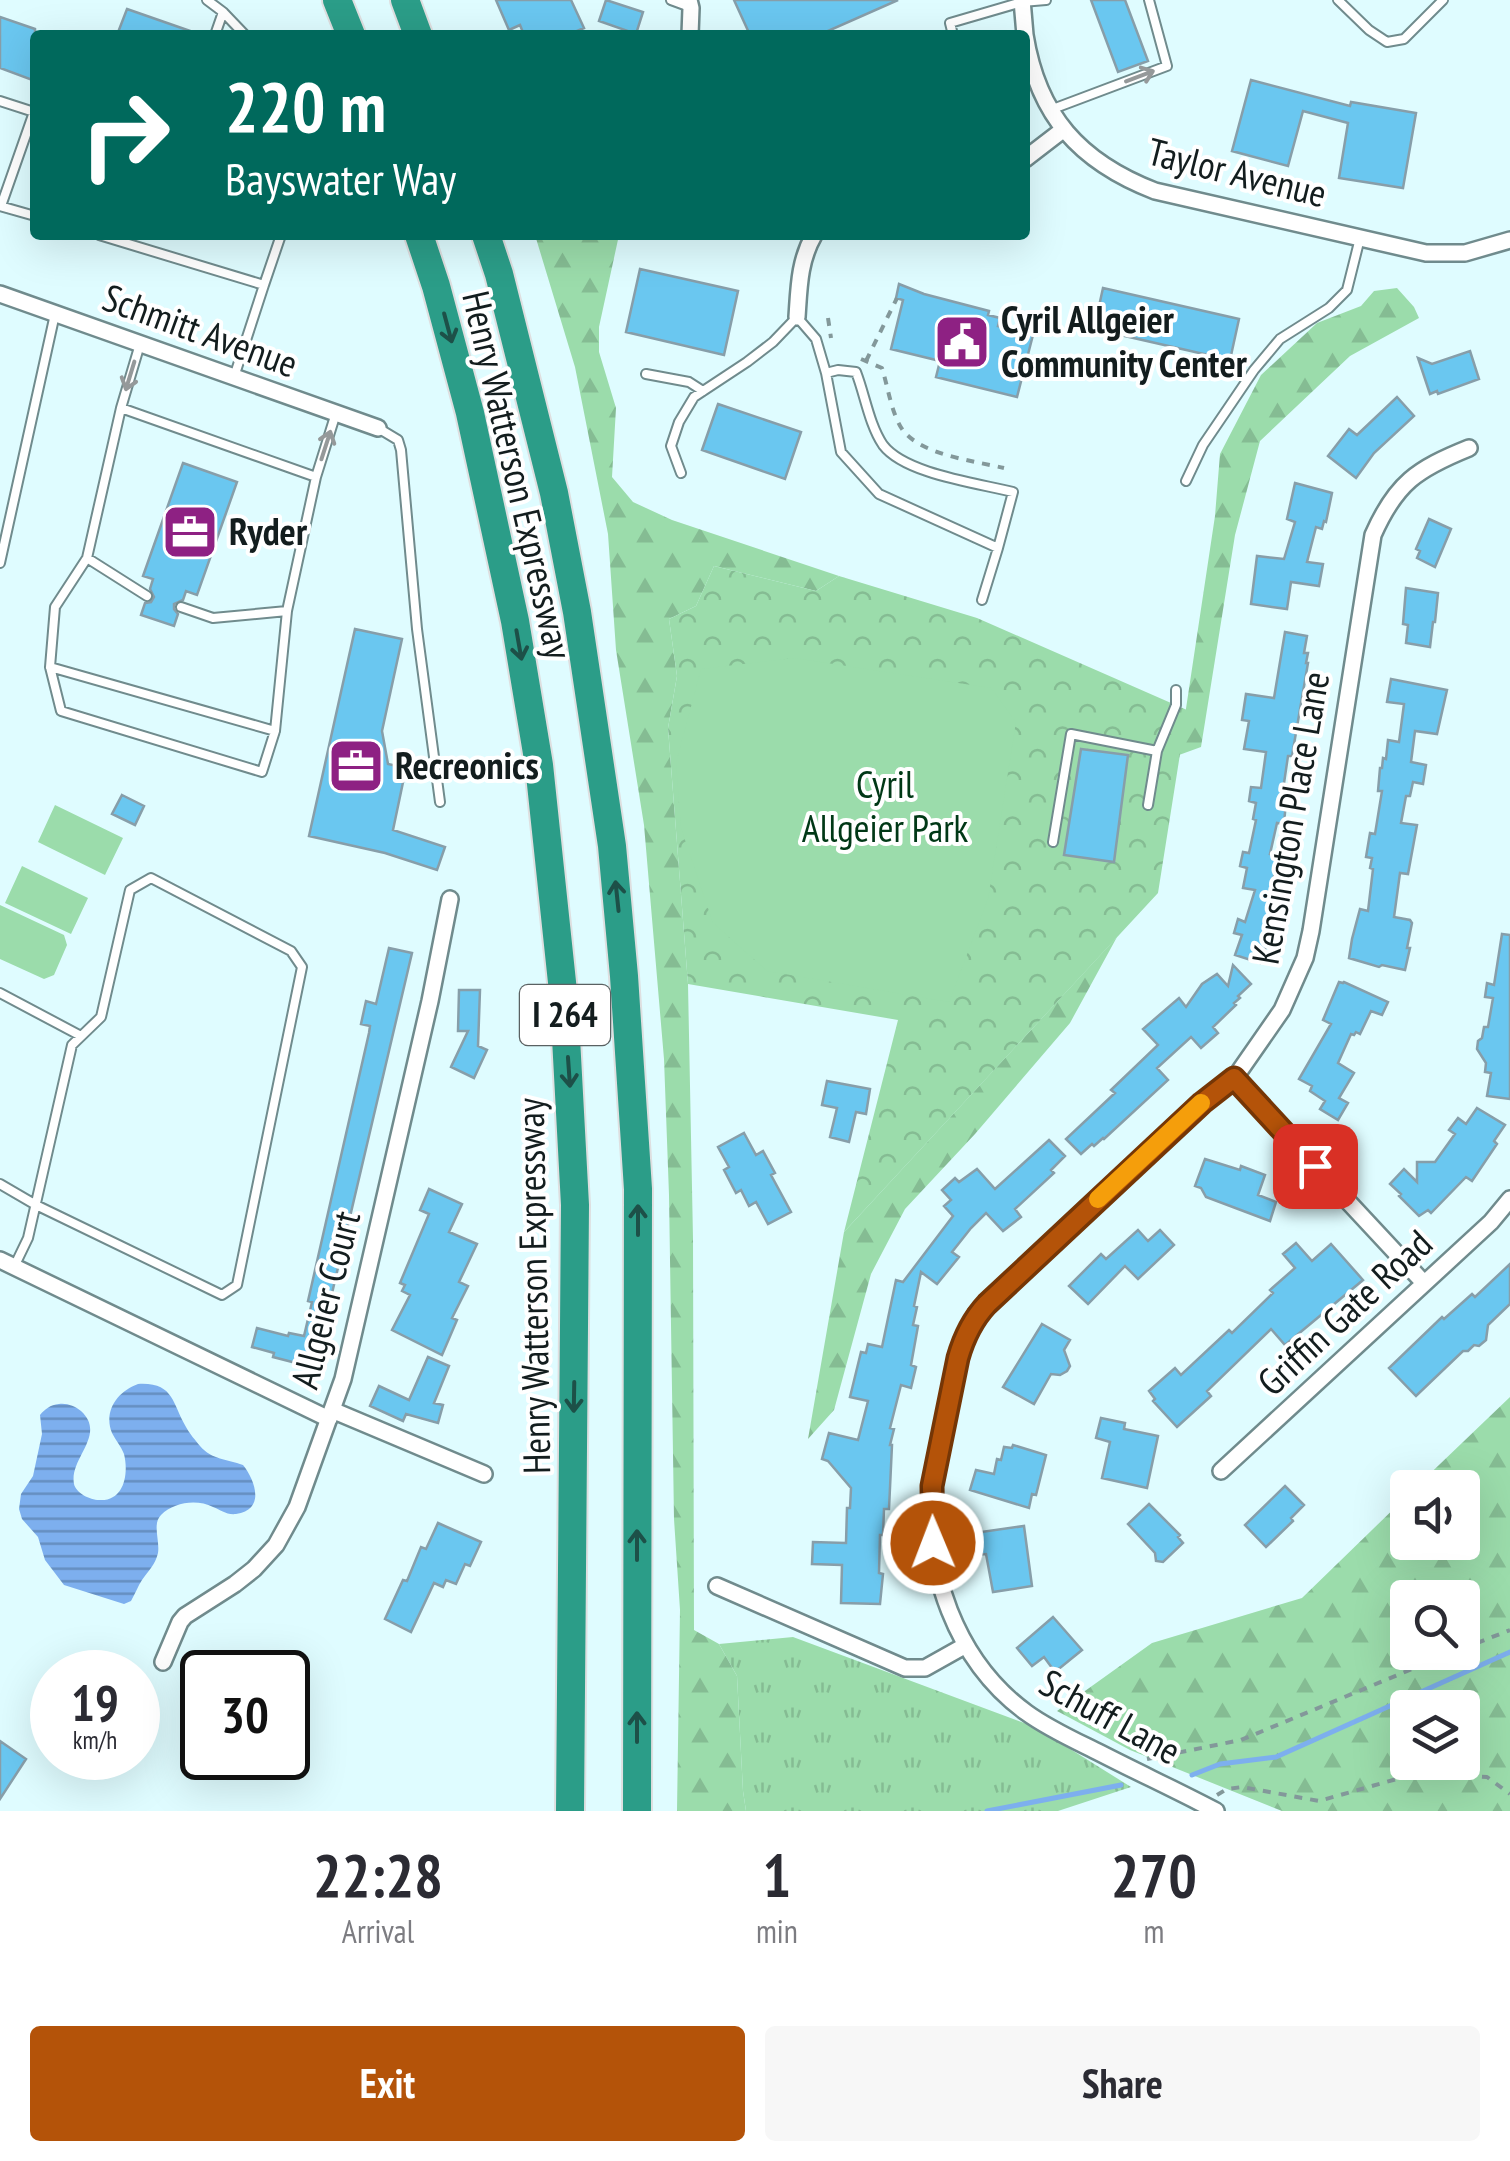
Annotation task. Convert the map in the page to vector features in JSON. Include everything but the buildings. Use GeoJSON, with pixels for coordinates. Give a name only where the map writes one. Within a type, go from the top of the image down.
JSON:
{"type":"FeatureCollection","features":[{"type":"Feature","properties":{"kind":"highway"},"geometry":{"type":"LineString","coordinates":[[337,0],[348,30]]}},
{"type":"Feature","properties":{"kind":"highway"},"geometry":{"type":"LineString","coordinates":[[405,0],[416,30]]}},
{"type":"Feature","properties":{"kind":"highway","name":"Henry Watterson Expressway"},"geometry":{"type":"LineString","coordinates":[[421,240],[470,413],[515,621],[539,765],[562,982],[575,1205],[570,1811]]}},
{"type":"Feature","properties":{"kind":"highway","name":"Henry Watterson Expressway"},"geometry":{"type":"LineString","coordinates":[[487,240],[554,493],[577,612],[607,810],[623,958],[638,1188],[637,1811]]}},
{"type":"Feature","properties":{"kind":"street","name":"Taylor Avenue"},"geometry":{"type":"LineString","coordinates":[[1022,1],[1025,30]]}},
{"type":"Feature","properties":{"kind":"street"},"geometry":{"type":"LineString","coordinates":[[690,4],[690,30]]}},
{"type":"Feature","properties":{"kind":"street","name":"Taylor Avenue"},"geometry":{"type":"LineString","coordinates":[[1030,58],[1050,110],[1081,149],[1125,179],[1154,191],[1426,253],[1465,253],[1510,240]]}},
{"type":"Feature","properties":{"kind":"street"},"geometry":{"type":"LineString","coordinates":[[1030,155],[1064,129]]}},
{"type":"Feature","properties":{"kind":"street"},"geometry":{"type":"LineString","coordinates":[[797,317],[801,269],[809,240]]}},
{"type":"Feature","properties":{"kind":"street","name":"Schmitt Avenue"},"geometry":{"type":"LineString","coordinates":[[0,294],[378,428]]}},
{"type":"Feature","properties":{"kind":"street","name":"Kensington Place Lane"},"geometry":{"type":"LineString","coordinates":[[966,1645],[937,1574],[931,1514],[936,1462],[964,1338],[976,1314],[1202,1103],[1234,1078],[1282,1010],[1305,958],[1314,913],[1373,535],[1396,491],[1444,458],[1469,448]]}},
{"type":"Feature","properties":{"kind":"street","name":"Allgeier Court"},"geometry":{"type":"LineString","coordinates":[[163,1662],[185,1616],[244,1578],[276,1545],[297,1507],[343,1379],[450,899]]}},
{"type":"Feature","properties":{"kind":"street"},"geometry":{"type":"LineString","coordinates":[[1234,1078],[1424,1282]]}},
{"type":"Feature","properties":{"kind":"street","name":"Griffin Gate Road"},"geometry":{"type":"LineString","coordinates":[[1221,1472],[1492,1222],[1510,1199]]}},
{"type":"Feature","properties":{"kind":"street"},"geometry":{"type":"LineString","coordinates":[[7,1263],[331,1415],[484,1474]]}},
{"type":"Feature","properties":{"kind":"street"},"geometry":{"type":"LineString","coordinates":[[718,1586],[905,1668],[925,1668],[966,1645]]}},
{"type":"Feature","properties":{"kind":"street","name":"Schuff Lane"},"geometry":{"type":"LineString","coordinates":[[966,1645],[985,1672],[1025,1712],[1213,1809]]}},
{"type":"Feature","properties":{"kind":"lane"},"geometry":{"type":"LineString","coordinates":[[207,0],[240,30]]}},
{"type":"Feature","properties":{"kind":"lane"},"geometry":{"type":"LineString","coordinates":[[671,0],[690,4]]}},
{"type":"Feature","properties":{"kind":"lane"},"geometry":{"type":"LineString","coordinates":[[952,30],[950,22],[1022,1],[1046,0]]}},
{"type":"Feature","properties":{"kind":"lane"},"geometry":{"type":"LineString","coordinates":[[1050,110],[1167,66],[1150,0]]}},
{"type":"Feature","properties":{"kind":"lane"},"geometry":{"type":"LineString","coordinates":[[1338,0],[1387,42],[1404,40],[1443,0]]}},
{"type":"Feature","properties":{"kind":"lane"},"geometry":{"type":"LineString","coordinates":[[217,30],[223,12]]}},
{"type":"Feature","properties":{"kind":"lane"},"geometry":{"type":"LineString","coordinates":[[0,101],[30,111]]}},
{"type":"Feature","properties":{"kind":"lane"},"geometry":{"type":"LineString","coordinates":[[30,123],[0,206],[30,215]]}},
{"type":"Feature","properties":{"kind":"lane"},"geometry":{"type":"LineString","coordinates":[[1186,481],[1204,444],[1280,339],[1329,308],[1347,290],[1360,238]]}},
{"type":"Feature","properties":{"kind":"lane"},"geometry":{"type":"LineString","coordinates":[[116,240],[264,285]]}},
{"type":"Feature","properties":{"kind":"lane"},"geometry":{"type":"LineString","coordinates":[[234,377],[279,240]]}},
{"type":"Feature","properties":{"kind":"lane"},"geometry":{"type":"LineString","coordinates":[[0,562],[55,314]]}},
{"type":"Feature","properties":{"kind":"lane"},"geometry":{"type":"LineString","coordinates":[[680,473],[671,446],[694,397],[773,342],[797,317],[816,339],[841,452],[879,494],[998,548]]}},
{"type":"Feature","properties":{"kind":"lane"},"geometry":{"type":"LineString","coordinates":[[140,344],[121,408],[88,558],[55,607],[50,667],[61,711],[262,772],[276,731],[287,611],[316,477],[336,414]]}},
{"type":"Feature","properties":{"kind":"lane"},"geometry":{"type":"LineString","coordinates":[[826,373],[856,372],[883,444],[902,462],[1013,492],[982,600]]}},
{"type":"Feature","properties":{"kind":"lane"},"geometry":{"type":"LineString","coordinates":[[646,374],[689,382],[703,391]]}},
{"type":"Feature","properties":{"kind":"lane"},"geometry":{"type":"LineString","coordinates":[[121,408],[316,477]]}},
{"type":"Feature","properties":{"kind":"lane"},"geometry":{"type":"LineString","coordinates":[[378,428],[398,440],[401,450],[417,629],[440,802]]}},
{"type":"Feature","properties":{"kind":"lane"},"geometry":{"type":"LineString","coordinates":[[88,558],[147,596]]}},
{"type":"Feature","properties":{"kind":"lane"},"geometry":{"type":"LineString","coordinates":[[181,607],[213,618],[287,611]]}},
{"type":"Feature","properties":{"kind":"lane"},"geometry":{"type":"LineString","coordinates":[[50,667],[276,731]]}},
{"type":"Feature","properties":{"kind":"lane"},"geometry":{"type":"LineString","coordinates":[[1148,805],[1157,751],[1176,705],[1176,690]]}},
{"type":"Feature","properties":{"kind":"lane"},"geometry":{"type":"LineString","coordinates":[[1053,842],[1070,734],[1157,751]]}},
{"type":"Feature","properties":{"kind":"lane"},"geometry":{"type":"LineString","coordinates":[[0,1184],[36,1204],[222,1296],[237,1285],[302,967],[290,950],[150,878],[130,890],[101,1017],[72,1045],[36,1204],[28,1238],[7,1263]]}},
{"type":"Feature","properties":{"kind":"lane"},"geometry":{"type":"LineString","coordinates":[[0,993],[81,1036]]}},
{"type":"Feature","properties":{"kind":"path"},"geometry":{"type":"LineString","coordinates":[[866,360],[897,298]]}},
{"type":"Feature","properties":{"kind":"path"},"geometry":{"type":"LineString","coordinates":[[828,318],[830,337]]}},
{"type":"Feature","properties":{"kind":"path"},"geometry":{"type":"LineString","coordinates":[[855,358],[882,368],[898,420],[916,442],[929,450],[1004,468]]}},
{"type":"Feature","properties":{"kind":"path"},"geometry":{"type":"LineString","coordinates":[[1480,1642],[1510,1630]]}},
{"type":"Feature","properties":{"kind":"path"},"geometry":{"type":"LineString","coordinates":[[1137,1772],[1142,1761],[1155,1756],[1241,1740],[1410,1670]]}},
{"type":"Feature","properties":{"kind":"path"},"geometry":{"type":"LineString","coordinates":[[1213,1809],[1214,1798],[1227,1789],[1242,1787],[1319,1801],[1418,1773],[1487,1777],[1510,1794]]}},
{"type":"Feature","properties":{"kind":"green space"},"geometry":{"type":"Polygon","coordinates":[[[537,240],[618,240],[599,327],[599,352],[616,408],[612,477],[633,502],[672,520],[839,576],[816,591],[714,566],[696,606],[669,619],[677,676],[668,728],[688,984],[694,1630],[719,1644],[737,1676],[746,1811],[677,1811],[680,1610],[674,1519],[664,1059],[644,825],[616,650],[608,534],[575,367],[537,240]]]}},
{"type":"Feature","properties":{"kind":"green space"},"geometry":{"type":"Polygon","coordinates":[[[1397,288],[1419,318],[1350,356],[1260,441],[1235,535],[1201,747],[1179,755],[1215,516],[1220,454],[1261,375],[1317,323],[1361,306],[1374,291],[1397,288]]]}},
{"type":"Feature","properties":{"kind":"green space","name":"Cyril Allgeier Park"},"geometry":{"type":"Polygon","coordinates":[[[714,566],[816,591],[839,576],[977,618],[1187,710],[1158,893],[844,1232],[898,1020],[688,984],[668,728],[677,676],[669,619],[696,606],[714,566]]]}},
{"type":"Feature","properties":{"kind":"green space"},"geometry":{"type":"Polygon","coordinates":[[[794,658],[991,688],[1016,722],[988,899],[949,1002],[767,971],[713,923],[681,828],[676,763],[701,669],[794,658]]]}},
{"type":"Feature","properties":{"kind":"green space"},"geometry":{"type":"Polygon","coordinates":[[[55,805],[123,838],[105,875],[38,842],[55,805]]]}},
{"type":"Feature","properties":{"kind":"green space"},"geometry":{"type":"Polygon","coordinates":[[[22,866],[88,898],[71,934],[5,903],[22,866]]]}},
{"type":"Feature","properties":{"kind":"green space"},"geometry":{"type":"Polygon","coordinates":[[[0,905],[64,935],[67,945],[54,975],[44,979],[0,959],[0,905]]]}},
{"type":"Feature","properties":{"kind":"green space"},"geometry":{"type":"Polygon","coordinates":[[[1117,937],[1070,1023],[905,1209],[871,1274],[834,1410],[808,1439],[844,1232],[1117,937]]]}},
{"type":"Feature","properties":{"kind":"green space"},"geometry":{"type":"Polygon","coordinates":[[[1510,1397],[1510,1811],[1282,1811],[1130,1750],[1057,1711],[1152,1643],[1302,1598],[1390,1513],[1390,1560],[1480,1560],[1480,1470],[1434,1470],[1510,1397]]]}},
{"type":"Feature","properties":{"kind":"green space"},"geometry":{"type":"Polygon","coordinates":[[[793,1637],[1035,1727],[1131,1787],[1058,1811],[746,1811],[737,1676],[719,1644],[793,1637]]]}},
{"type":"Feature","properties":{"kind":"water"},"geometry":{"type":"Polygon","coordinates":[[[138,1384],[165,1390],[205,1451],[243,1465],[251,1478],[255,1501],[236,1514],[193,1503],[172,1507],[161,1515],[155,1561],[131,1601],[124,1604],[64,1585],[45,1560],[38,1537],[22,1519],[19,1509],[21,1494],[33,1476],[42,1434],[40,1415],[56,1405],[68,1404],[79,1409],[88,1420],[89,1438],[74,1474],[75,1487],[95,1500],[119,1492],[125,1478],[125,1462],[109,1417],[119,1397],[138,1384]]]}},
{"type":"Feature","properties":{"kind":"waterway"},"geometry":{"type":"LineString","coordinates":[[1192,1775],[1220,1764],[1276,1757],[1510,1652]]}},
{"type":"Feature","properties":{"kind":"waterway"},"geometry":{"type":"LineString","coordinates":[[987,1811],[1121,1785]]}},
{"type":"Feature","properties":{"kind":"slow traffic"},"geometry":{"type":"LineString","coordinates":[[1098,1199],[1201,1103]]}},
{"type":"Feature","properties":{"kind":"place","name":"Cyril Allgeier Community Center"},"geometry":{"type":"Point","coordinates":[962,342]}},
{"type":"Feature","properties":{"kind":"place","name":"Ryder"},"geometry":{"type":"Point","coordinates":[190,532]}},
{"type":"Feature","properties":{"kind":"place","name":"Recreonics"},"geometry":{"type":"Point","coordinates":[356,766]}},
{"type":"Feature","properties":{"kind":"route"},"geometry":{"type":"LineString","coordinates":[[933,1543],[932,1486],[936,1462],[958,1358],[976,1314],[1202,1103],[1234,1078],[1315,1166]]}}]}
